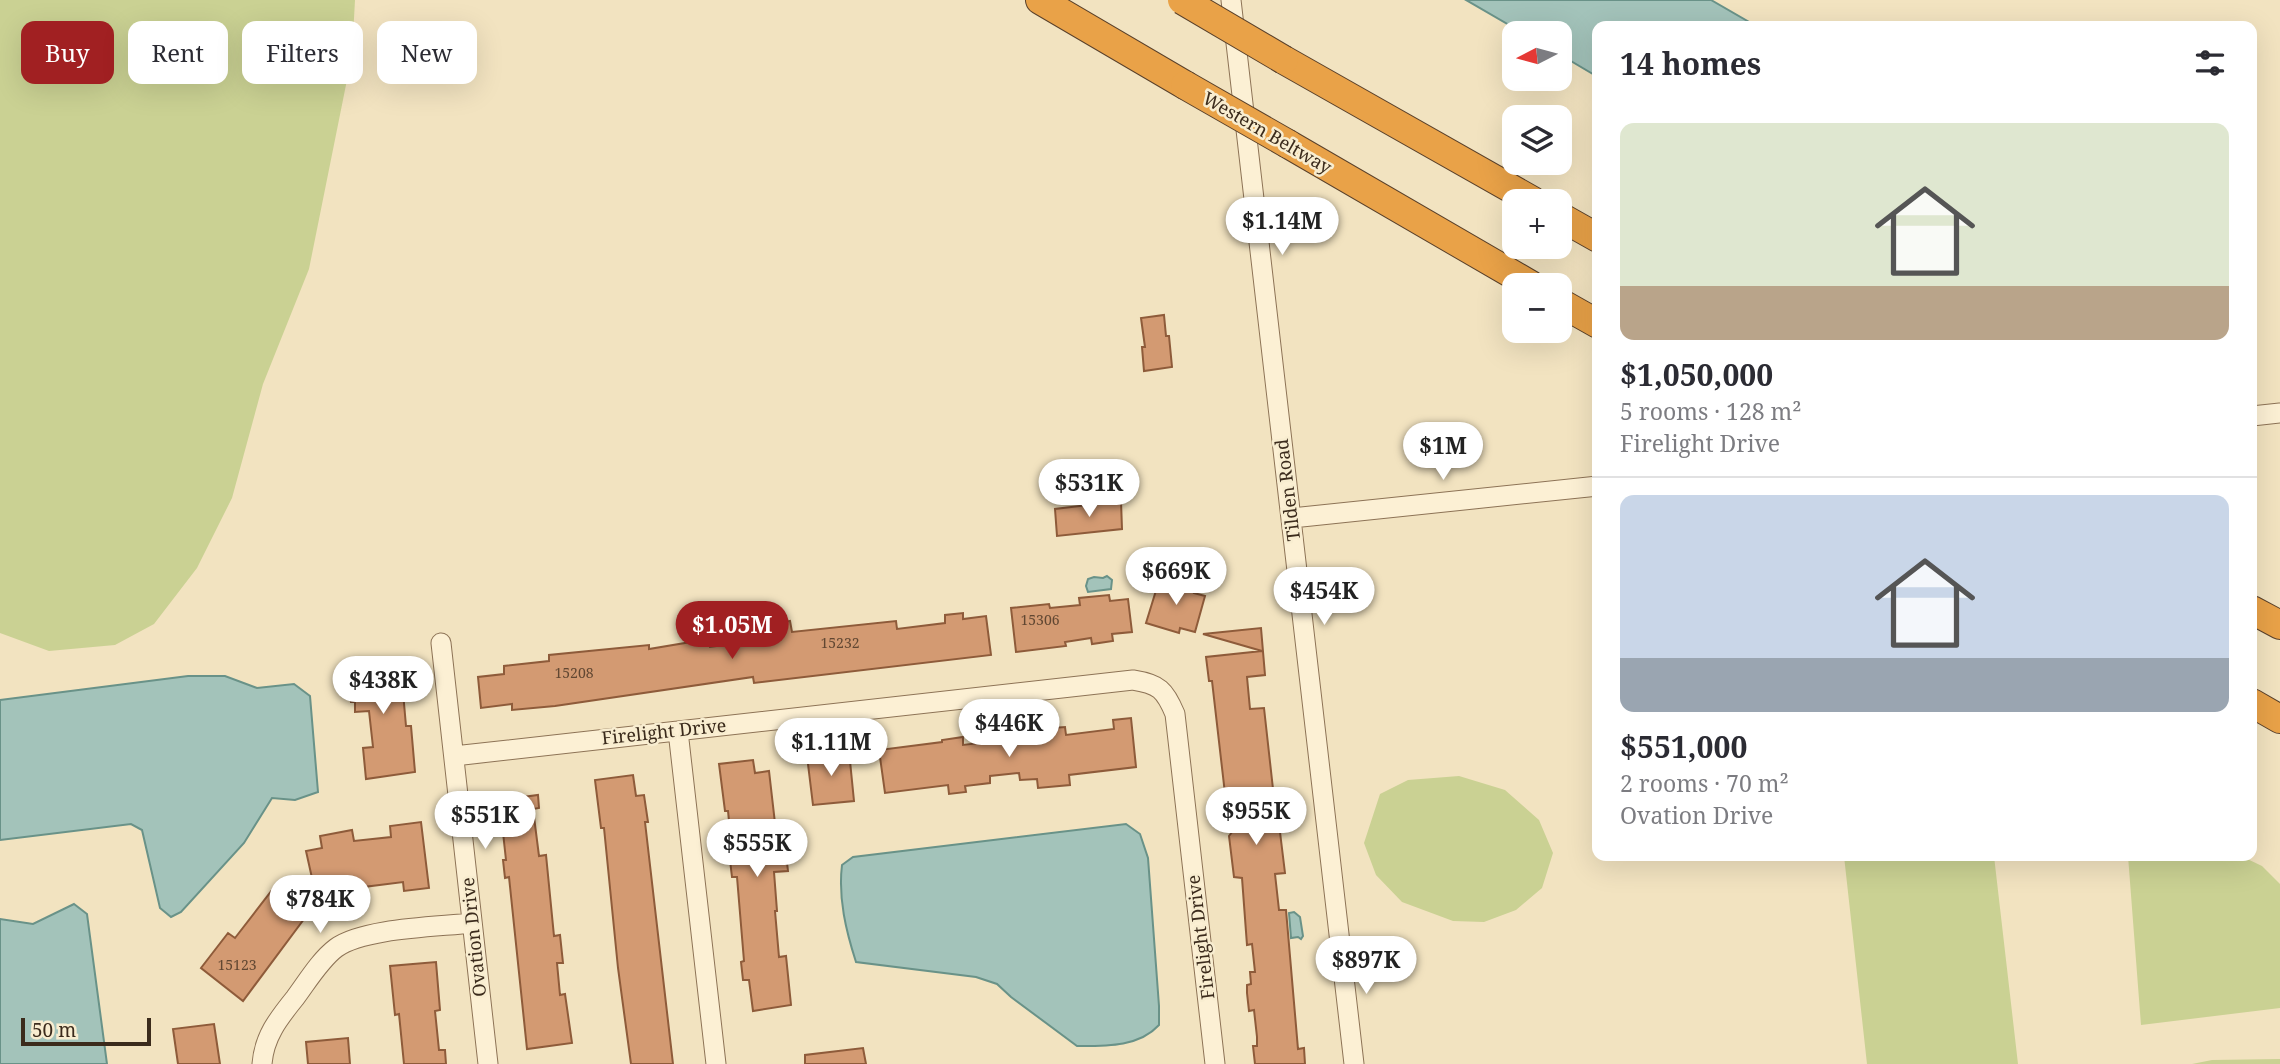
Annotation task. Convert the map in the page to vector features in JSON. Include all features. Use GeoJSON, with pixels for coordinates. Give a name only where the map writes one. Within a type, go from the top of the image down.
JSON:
{"type":"FeatureCollection","features":[{"type":"Feature","properties":{"kind":"highway","name":"Western Beltway"},"geometry":{"type":"LineString","coordinates":[[1040,0],[1510,273]]}},
{"type":"Feature","properties":{"kind":"highway"},"geometry":{"type":"LineString","coordinates":[[1182,0],[1512,189]]}},
{"type":"Feature","properties":{"kind":"highway"},"geometry":{"type":"LineString","coordinates":[[1572,223],[1592,235]]}},
{"type":"Feature","properties":{"kind":"highway"},"geometry":{"type":"LineString","coordinates":[[1572,309],[1592,321]]}},
{"type":"Feature","properties":{"kind":"highway"},"geometry":{"type":"LineString","coordinates":[[2257,613],[2280,625]]}},
{"type":"Feature","properties":{"kind":"highway"},"geometry":{"type":"LineString","coordinates":[[2257,706],[2280,719]]}},
{"type":"Feature","properties":{"kind":"street","name":"Tilden Road"},"geometry":{"type":"LineString","coordinates":[[1231,0],[1353,1064]]}},
{"type":"Feature","properties":{"kind":"street"},"geometry":{"type":"LineString","coordinates":[[2257,415],[2280,413]]}},
{"type":"Feature","properties":{"kind":"street"},"geometry":{"type":"LineString","coordinates":[[1292,518],[1592,486]]}},
{"type":"Feature","properties":{"kind":"street","name":"Ovation Drive"},"geometry":{"type":"LineString","coordinates":[[441,643],[488,1064]]}},
{"type":"Feature","properties":{"kind":"street","name":"Firelight Drive"},"geometry":{"type":"LineString","coordinates":[[454,756],[1133,680],[1153,683],[1167,695],[1175,714],[1215,1064]]}},
{"type":"Feature","properties":{"kind":"street"},"geometry":{"type":"LineString","coordinates":[[678,731],[716,1064]]}},
{"type":"Feature","properties":{"kind":"street"},"geometry":{"type":"LineString","coordinates":[[262,1064],[264,1046],[275,1023],[334,949],[352,939],[375,934],[472,923]]}},
{"type":"Feature","properties":{"kind":"green space"},"geometry":{"type":"Polygon","coordinates":[[[0,0],[355,0],[354,21],[242,21],[242,84],[346,84],[309,269],[263,384],[232,498],[197,568],[154,624],[115,645],[49,651],[0,633],[0,0]]]}},
{"type":"Feature","properties":{"kind":"green space"},"geometry":{"type":"Polygon","coordinates":[[[1459,776],[1505,790],[1539,820],[1553,853],[1542,888],[1516,910],[1484,922],[1453,921],[1402,902],[1376,875],[1364,843],[1380,794],[1408,780],[1459,776]]]}},
{"type":"Feature","properties":{"kind":"green space"},"geometry":{"type":"Polygon","coordinates":[[[1845,861],[1995,861],[2018,1064],[1867,1064],[1845,861]]]}},
{"type":"Feature","properties":{"kind":"green space"},"geometry":{"type":"Polygon","coordinates":[[[2128,861],[2252,861],[2262,866],[2280,884],[2280,1008],[2141,1025],[2128,861]]]}},
{"type":"Feature","properties":{"kind":"green space"},"geometry":{"type":"Polygon","coordinates":[[[2280,1059],[2280,1064],[2192,1064],[2212,1060],[2280,1059]]]}},
{"type":"Feature","properties":{"kind":"water"},"geometry":{"type":"Polygon","coordinates":[[[1466,0],[1711,0],[1747,21],[1592,21],[1592,73],[1572,62],[1572,21],[1502,21],[1466,0]]]}},
{"type":"Feature","properties":{"kind":"water"},"geometry":{"type":"Polygon","coordinates":[[[1107,576],[1112,580],[1111,589],[1088,592],[1088,579],[1107,576]]]}},
{"type":"Feature","properties":{"kind":"water"},"geometry":{"type":"Polygon","coordinates":[[[188,676],[225,676],[257,688],[294,684],[310,696],[318,792],[295,800],[272,798],[244,843],[181,912],[171,917],[160,908],[142,830],[131,824],[0,840],[0,700],[188,676]]]}},
{"type":"Feature","properties":{"kind":"water"},"geometry":{"type":"Polygon","coordinates":[[[1126,824],[1140,834],[1148,858],[1159,1025],[1142,1038],[1121,1044],[1077,1046],[997,984],[976,977],[856,962],[846,926],[841,890],[842,865],[853,857],[1126,824]]]}},
{"type":"Feature","properties":{"kind":"water"},"geometry":{"type":"Polygon","coordinates":[[[74,904],[87,914],[107,1064],[0,1064],[0,919],[33,924],[74,904]]]}},
{"type":"Feature","properties":{"kind":"water"},"geometry":{"type":"Polygon","coordinates":[[[1294,912],[1300,917],[1303,936],[1301,939],[1291,938],[1289,913],[1294,912]]]}},
{"type":"Feature","properties":{"kind":"building"},"geometry":{"type":"Polygon","coordinates":[[[1164,315],[1172,367],[1144,371],[1142,347],[1145,347],[1141,318],[1164,315]]]}},
{"type":"Feature","properties":{"kind":"building"},"geometry":{"type":"Polygon","coordinates":[[[1121,501],[1122,529],[1057,536],[1055,509],[1121,501]]]}},
{"type":"Feature","properties":{"kind":"building"},"geometry":{"type":"Polygon","coordinates":[[[1171,580],[1196,587],[1194,593],[1205,596],[1195,632],[1180,628],[1179,633],[1146,623],[1158,584],[1169,587],[1171,580]]]}},
{"type":"Feature","properties":{"kind":"building"},"geometry":{"type":"Polygon","coordinates":[[[1109,595],[1110,601],[1128,599],[1132,632],[1112,634],[1113,641],[1092,644],[1091,638],[1065,642],[1066,646],[1016,652],[1011,608],[1049,604],[1050,608],[1080,605],[1079,598],[1109,595]]]}},
{"type":"Feature","properties":{"kind":"building"},"geometry":{"type":"Polygon","coordinates":[[[963,613],[963,619],[986,616],[991,655],[754,683],[753,677],[555,706],[512,710],[512,704],[481,708],[478,677],[504,674],[504,666],[549,661],[549,655],[649,645],[649,649],[709,639],[710,647],[748,642],[746,630],[790,621],[792,632],[896,621],[897,629],[945,623],[945,615],[963,613]]]}},
{"type":"Feature","properties":{"kind":"building"},"geometry":{"type":"Polygon","coordinates":[[[1261,628],[1265,675],[1247,677],[1250,709],[1264,708],[1273,789],[1258,792],[1263,827],[1279,824],[1285,873],[1275,874],[1279,910],[1286,910],[1298,1049],[1304,1048],[1305,1064],[1255,1064],[1253,1046],[1257,1046],[1257,1037],[1254,1010],[1249,1011],[1247,993],[1247,985],[1251,984],[1250,972],[1255,972],[1252,944],[1247,945],[1242,878],[1234,877],[1229,836],[1251,808],[1227,811],[1212,681],[1209,681],[1206,657],[1262,651],[1203,634],[1261,628]]]}},
{"type":"Feature","properties":{"kind":"building"},"geometry":{"type":"Polygon","coordinates":[[[400,658],[406,726],[411,726],[415,772],[366,779],[363,748],[373,747],[369,711],[355,712],[355,702],[351,702],[347,663],[400,658]]]}},
{"type":"Feature","properties":{"kind":"building"},"geometry":{"type":"Polygon","coordinates":[[[1131,718],[1136,767],[1069,775],[1070,785],[1038,788],[1037,779],[1020,780],[1019,773],[990,776],[990,783],[965,786],[966,792],[949,794],[948,785],[885,793],[879,750],[963,737],[963,745],[1040,736],[1039,729],[1065,727],[1066,735],[1114,729],[1113,720],[1131,718]]]}},
{"type":"Feature","properties":{"kind":"building"},"geometry":{"type":"Polygon","coordinates":[[[849,751],[854,801],[813,805],[807,756],[849,751]]]}},
{"type":"Feature","properties":{"kind":"building"},"geometry":{"type":"Polygon","coordinates":[[[753,760],[755,773],[769,771],[775,823],[782,822],[788,871],[774,872],[775,911],[779,957],[786,956],[791,1005],[753,1011],[749,980],[743,980],[741,962],[744,961],[737,877],[732,877],[728,811],[725,811],[719,764],[753,760]]]}},
{"type":"Feature","properties":{"kind":"building"},"geometry":{"type":"Polygon","coordinates":[[[633,775],[636,796],[644,795],[648,822],[645,822],[673,1064],[631,1064],[604,828],[601,828],[595,780],[633,775]]]}},
{"type":"Feature","properties":{"kind":"building"},"geometry":{"type":"Polygon","coordinates":[[[538,795],[539,808],[533,809],[539,856],[546,855],[554,936],[560,935],[563,963],[557,963],[560,995],[565,994],[572,1043],[527,1049],[509,877],[505,878],[503,860],[506,860],[501,800],[538,795]]]}},
{"type":"Feature","properties":{"kind":"building"},"geometry":{"type":"Polygon","coordinates":[[[421,822],[429,888],[404,891],[403,882],[316,896],[306,851],[322,848],[320,836],[352,830],[354,841],[391,837],[390,826],[421,822]]]}},
{"type":"Feature","properties":{"kind":"building"},"geometry":{"type":"Polygon","coordinates":[[[276,885],[310,911],[243,1001],[201,968],[228,933],[235,938],[276,885]]]}},
{"type":"Feature","properties":{"kind":"building"},"geometry":{"type":"Polygon","coordinates":[[[436,962],[440,1010],[435,1011],[439,1050],[445,1050],[446,1064],[404,1064],[399,1014],[395,1015],[390,966],[436,962]]]}},
{"type":"Feature","properties":{"kind":"building"},"geometry":{"type":"Polygon","coordinates":[[[214,1024],[220,1064],[178,1064],[173,1029],[214,1024]]]}},
{"type":"Feature","properties":{"kind":"building"},"geometry":{"type":"Polygon","coordinates":[[[348,1038],[350,1064],[308,1064],[306,1042],[348,1038]]]}},
{"type":"Feature","properties":{"kind":"building"},"geometry":{"type":"Polygon","coordinates":[[[863,1048],[866,1064],[805,1064],[805,1055],[863,1048]]]}}]}
